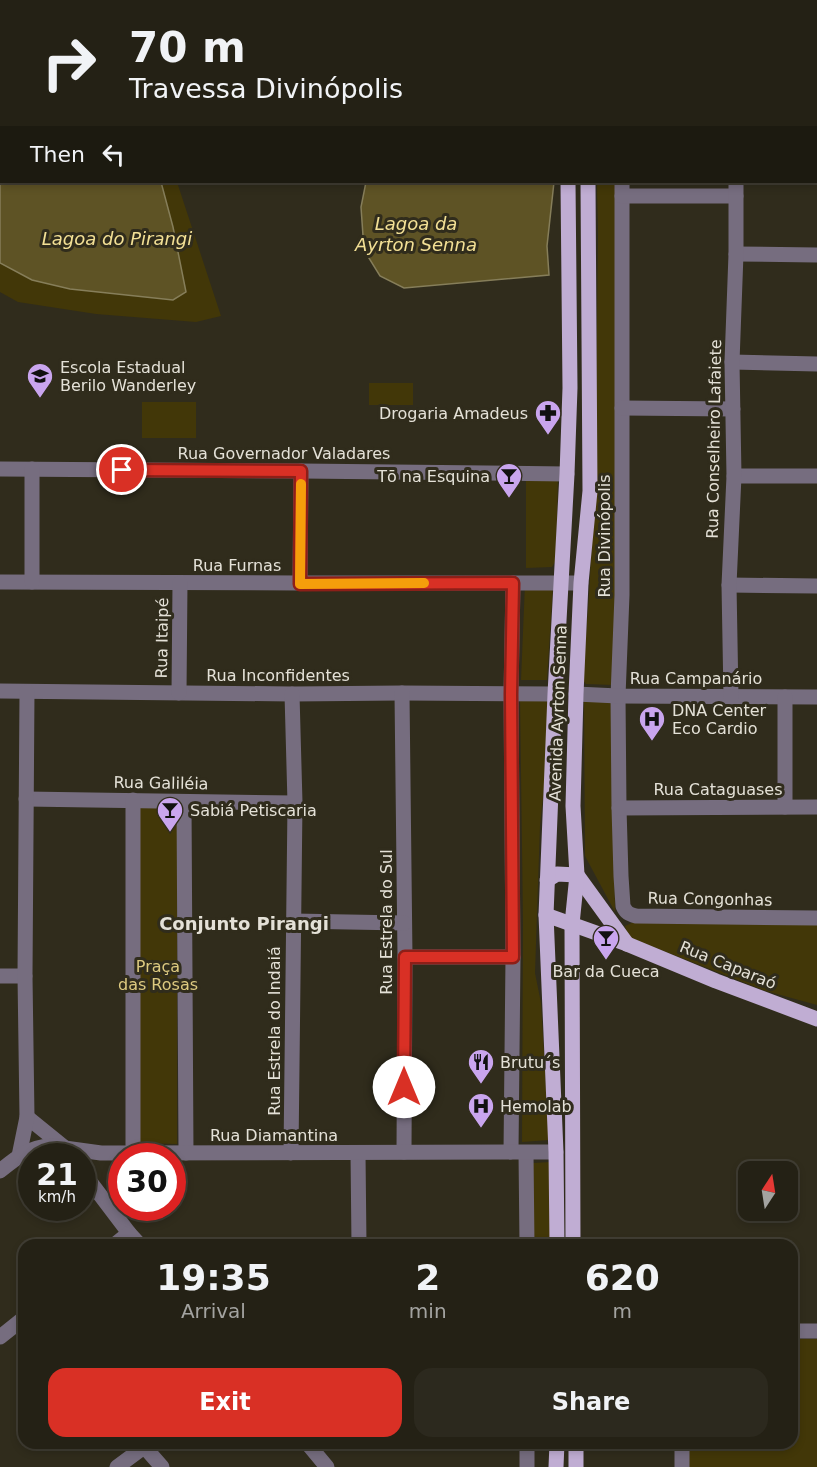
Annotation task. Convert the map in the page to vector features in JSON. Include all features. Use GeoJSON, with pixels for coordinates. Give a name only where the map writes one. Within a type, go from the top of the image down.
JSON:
{"type":"FeatureCollection","features":[{"type":"Feature","properties":{"kind":"main road","name":"Avenida Ayrton Senna"},"geometry":{"type":"LineString","coordinates":[[557,1239],[556,1152],[546,915],[570,388],[568,183]]}},
{"type":"Feature","properties":{"kind":"main road","name":"Avenida Ayrton Senna"},"geometry":{"type":"LineString","coordinates":[[573,1239],[572,924],[577,875],[573,806],[576,694],[590,491],[588,183]]}},
{"type":"Feature","properties":{"kind":"main road"},"geometry":{"type":"LineString","coordinates":[[547,880],[557,874],[577,875],[627,944]]}},
{"type":"Feature","properties":{"kind":"main road","name":"Rua Caparaó"},"geometry":{"type":"LineString","coordinates":[[546,915],[627,944],[817,1019]]}},
{"type":"Feature","properties":{"kind":"main road"},"geometry":{"type":"LineString","coordinates":[[556,1467],[557,1449]]}},
{"type":"Feature","properties":{"kind":"main road"},"geometry":{"type":"LineString","coordinates":[[576,1449],[576,1467]]}},
{"type":"Feature","properties":{"kind":"street"},"geometry":{"type":"LineString","coordinates":[[622,189],[736,189]]}},
{"type":"Feature","properties":{"kind":"street","name":"Rua Divinópolis"},"geometry":{"type":"LineString","coordinates":[[622,189],[622,595],[618,696],[622,890]]}},
{"type":"Feature","properties":{"kind":"street","name":"Rua Conselheiro Lafaiete"},"geometry":{"type":"LineString","coordinates":[[731,697],[729,585],[734,476],[732,362],[736,189]]}},
{"type":"Feature","properties":{"kind":"street"},"geometry":{"type":"LineString","coordinates":[[736,254],[817,255]]}},
{"type":"Feature","properties":{"kind":"street"},"geometry":{"type":"LineString","coordinates":[[732,362],[817,364]]}},
{"type":"Feature","properties":{"kind":"street"},"geometry":{"type":"LineString","coordinates":[[622,408],[733,409]]}},
{"type":"Feature","properties":{"kind":"street","name":"Rua Governador Valadares"},"geometry":{"type":"LineString","coordinates":[[0,469],[567,474]]}},
{"type":"Feature","properties":{"kind":"street"},"geometry":{"type":"LineString","coordinates":[[32,469],[32,582]]}},
{"type":"Feature","properties":{"kind":"street"},"geometry":{"type":"LineString","coordinates":[[300,584],[301,471]]}},
{"type":"Feature","properties":{"kind":"street"},"geometry":{"type":"LineString","coordinates":[[734,476],[817,476]]}},
{"type":"Feature","properties":{"kind":"street","name":"Rua Furnas"},"geometry":{"type":"LineString","coordinates":[[0,582],[582,583]]}},
{"type":"Feature","properties":{"kind":"street","name":"Rua Itaipé"},"geometry":{"type":"LineString","coordinates":[[179,693],[180,583]]}},
{"type":"Feature","properties":{"kind":"street"},"geometry":{"type":"LineString","coordinates":[[513,583],[511,694],[513,957],[518,1152],[526,1239]]}},
{"type":"Feature","properties":{"kind":"street"},"geometry":{"type":"LineString","coordinates":[[729,585],[817,586]]}},
{"type":"Feature","properties":{"kind":"street","name":"Rua Inconfidentes"},"geometry":{"type":"LineString","coordinates":[[0,691],[555,694]]}},
{"type":"Feature","properties":{"kind":"street"},"geometry":{"type":"LineString","coordinates":[[22,1143],[27,1117],[25,976],[27,692]]}},
{"type":"Feature","properties":{"kind":"street","name":"Rua Estrela do Sul"},"geometry":{"type":"LineString","coordinates":[[402,693],[405,957],[404,1152]]}},
{"type":"Feature","properties":{"kind":"street","name":"Rua Estrela do Indaiá"},"geometry":{"type":"LineString","coordinates":[[291,1153],[295,803],[292,694]]}},
{"type":"Feature","properties":{"kind":"street","name":"Rua Campanário"},"geometry":{"type":"LineString","coordinates":[[576,694],[817,697]]}},
{"type":"Feature","properties":{"kind":"street"},"geometry":{"type":"LineString","coordinates":[[785,697],[785,807]]}},
{"type":"Feature","properties":{"kind":"street","name":"Rua Galiléia"},"geometry":{"type":"LineString","coordinates":[[26,799],[295,803]]}},
{"type":"Feature","properties":{"kind":"street"},"geometry":{"type":"LineString","coordinates":[[133,800],[133,1143]]}},
{"type":"Feature","properties":{"kind":"street"},"geometry":{"type":"LineString","coordinates":[[184,802],[186,1143]]}},
{"type":"Feature","properties":{"kind":"street","name":"Rua Cataguases"},"geometry":{"type":"LineString","coordinates":[[619,808],[817,807]]}},
{"type":"Feature","properties":{"kind":"street","name":"Rua Congonhas"},"geometry":{"type":"LineString","coordinates":[[622,890],[625,911],[636,916],[817,918]]}},
{"type":"Feature","properties":{"kind":"street"},"geometry":{"type":"LineString","coordinates":[[293,921],[404,923]]}},
{"type":"Feature","properties":{"kind":"street"},"geometry":{"type":"LineString","coordinates":[[405,957],[513,957]]}},
{"type":"Feature","properties":{"kind":"street"},"geometry":{"type":"LineString","coordinates":[[0,976],[25,976]]}},
{"type":"Feature","properties":{"kind":"street"},"geometry":{"type":"LineString","coordinates":[[27,1117],[57,1143]]}},
{"type":"Feature","properties":{"kind":"street","name":"Rua Diamantina"},"geometry":{"type":"LineString","coordinates":[[186,1153],[556,1152]]}},
{"type":"Feature","properties":{"kind":"street"},"geometry":{"type":"LineString","coordinates":[[358,1153],[359,1239]]}},
{"type":"Feature","properties":{"kind":"street","name":"Rua Diamantina"},"geometry":{"type":"LineString","coordinates":[[0,1171],[18,1157]]}},
{"type":"Feature","properties":{"kind":"street"},"geometry":{"type":"LineString","coordinates":[[96,1189],[134,1239]]}},
{"type":"Feature","properties":{"kind":"street"},"geometry":{"type":"LineString","coordinates":[[122,1239],[129,1233]]}},
{"type":"Feature","properties":{"kind":"street"},"geometry":{"type":"LineString","coordinates":[[0,1337],[18,1323]]}},
{"type":"Feature","properties":{"kind":"street"},"geometry":{"type":"LineString","coordinates":[[798,1331],[817,1331]]}},
{"type":"Feature","properties":{"kind":"street"},"geometry":{"type":"LineString","coordinates":[[117,1467],[138,1449]]}},
{"type":"Feature","properties":{"kind":"street"},"geometry":{"type":"LineString","coordinates":[[146,1449],[162,1467]]}},
{"type":"Feature","properties":{"kind":"street"},"geometry":{"type":"LineString","coordinates":[[311,1449],[324,1466]]}},
{"type":"Feature","properties":{"kind":"street"},"geometry":{"type":"LineString","coordinates":[[527,1449],[527,1467]]}},
{"type":"Feature","properties":{"kind":"street"},"geometry":{"type":"LineString","coordinates":[[682,1449],[682,1467]]}},
{"type":"Feature","properties":{"kind":"green space","name":"Lagoa do Pirangi"},"geometry":{"type":"Polygon","coordinates":[[[0,183],[177,183],[221,316],[196,322],[96,314],[18,302],[0,292],[0,183]]]}},
{"type":"Feature","properties":{"kind":"green space"},"geometry":{"type":"Polygon","coordinates":[[[597,183],[617,183],[619,596],[613,685],[586,684],[582,680],[591,569],[595,458],[597,183]]]}},
{"type":"Feature","properties":{"kind":"green space"},"geometry":{"type":"Polygon","coordinates":[[[369,383],[413,383],[413,405],[369,405],[369,383]]]}},
{"type":"Feature","properties":{"kind":"green space"},"geometry":{"type":"Polygon","coordinates":[[[142,402],[196,402],[196,438],[142,438],[142,402]]]}},
{"type":"Feature","properties":{"kind":"green space"},"geometry":{"type":"Polygon","coordinates":[[[558,474],[556,560],[552,567],[526,568],[526,478],[558,474]]]}},
{"type":"Feature","properties":{"kind":"green space"},"geometry":{"type":"Polygon","coordinates":[[[525,584],[553,585],[547,680],[521,680],[525,584]]]}},
{"type":"Feature","properties":{"kind":"green space"},"geometry":{"type":"Polygon","coordinates":[[[520,697],[553,699],[540,826],[535,973],[541,1003],[549,1140],[522,1142],[523,923],[520,697]]]}},
{"type":"Feature","properties":{"kind":"green space"},"geometry":{"type":"Polygon","coordinates":[[[584,699],[612,701],[615,912],[585,856],[584,699]]]}},
{"type":"Feature","properties":{"kind":"green space","name":"Praça das Rosas"},"geometry":{"type":"Polygon","coordinates":[[[137,805],[177,807],[177,1143],[140,1143],[137,805]]]}},
{"type":"Feature","properties":{"kind":"green space"},"geometry":{"type":"Polygon","coordinates":[[[634,922],[817,923],[817,1005],[766,991],[628,937],[625,926],[634,922]]]}},
{"type":"Feature","properties":{"kind":"green space"},"geometry":{"type":"Polygon","coordinates":[[[551,1162],[553,1239],[534,1239],[533,1163],[551,1162]]]}},
{"type":"Feature","properties":{"kind":"green space"},"geometry":{"type":"Polygon","coordinates":[[[798,1339],[817,1339],[817,1467],[689,1467],[689,1449],[798,1449],[798,1339]]]}},
{"type":"Feature","properties":{"kind":"water","name":"Lagoa do Pirangi"},"geometry":{"type":"Polygon","coordinates":[[[0,183],[161,183],[186,292],[173,300],[70,289],[32,280],[0,263],[0,183]]]}},
{"type":"Feature","properties":{"kind":"water","name":"Lagoa da Ayrton Senna"},"geometry":{"type":"Polygon","coordinates":[[[366,183],[554,183],[547,246],[549,275],[404,288],[380,276],[364,250],[361,207],[366,183]]]}},
{"type":"Feature","properties":{"kind":"slow traffic"},"geometry":{"type":"LineString","coordinates":[[301,484],[300,584],[424,583]]}},
{"type":"Feature","properties":{"kind":"place","name":"Escola Estadual Berilo Wanderley"},"geometry":{"type":"Point","coordinates":[40,399]}},
{"type":"Feature","properties":{"kind":"place","name":"Drogaria Amadeus"},"geometry":{"type":"Point","coordinates":[548,436]}},
{"type":"Feature","properties":{"kind":"place","name":"Tō na Esquina"},"geometry":{"type":"Point","coordinates":[509,499]}},
{"type":"Feature","properties":{"kind":"place","name":"DNA Center Eco Cardio"},"geometry":{"type":"Point","coordinates":[652,742]}},
{"type":"Feature","properties":{"kind":"place","name":"Sabiá Petiscaria"},"geometry":{"type":"Point","coordinates":[170,833]}},
{"type":"Feature","properties":{"kind":"place","name":"Bar da Cueca"},"geometry":{"type":"Point","coordinates":[606,961]}},
{"type":"Feature","properties":{"kind":"place","name":"Brutu´s"},"geometry":{"type":"Point","coordinates":[481,1085]}},
{"type":"Feature","properties":{"kind":"place","name":"Hemolab"},"geometry":{"type":"Point","coordinates":[481,1129]}},
{"type":"Feature","properties":{"kind":"district","name":"Conjunto Pirangi"},"geometry":{"type":"Point","coordinates":[244,923]}},
{"type":"Feature","properties":{"kind":"route"},"geometry":{"type":"LineString","coordinates":[[122,470],[301,471],[300,584],[513,583],[511,694],[513,957],[405,957],[404,1087]]}}]}
